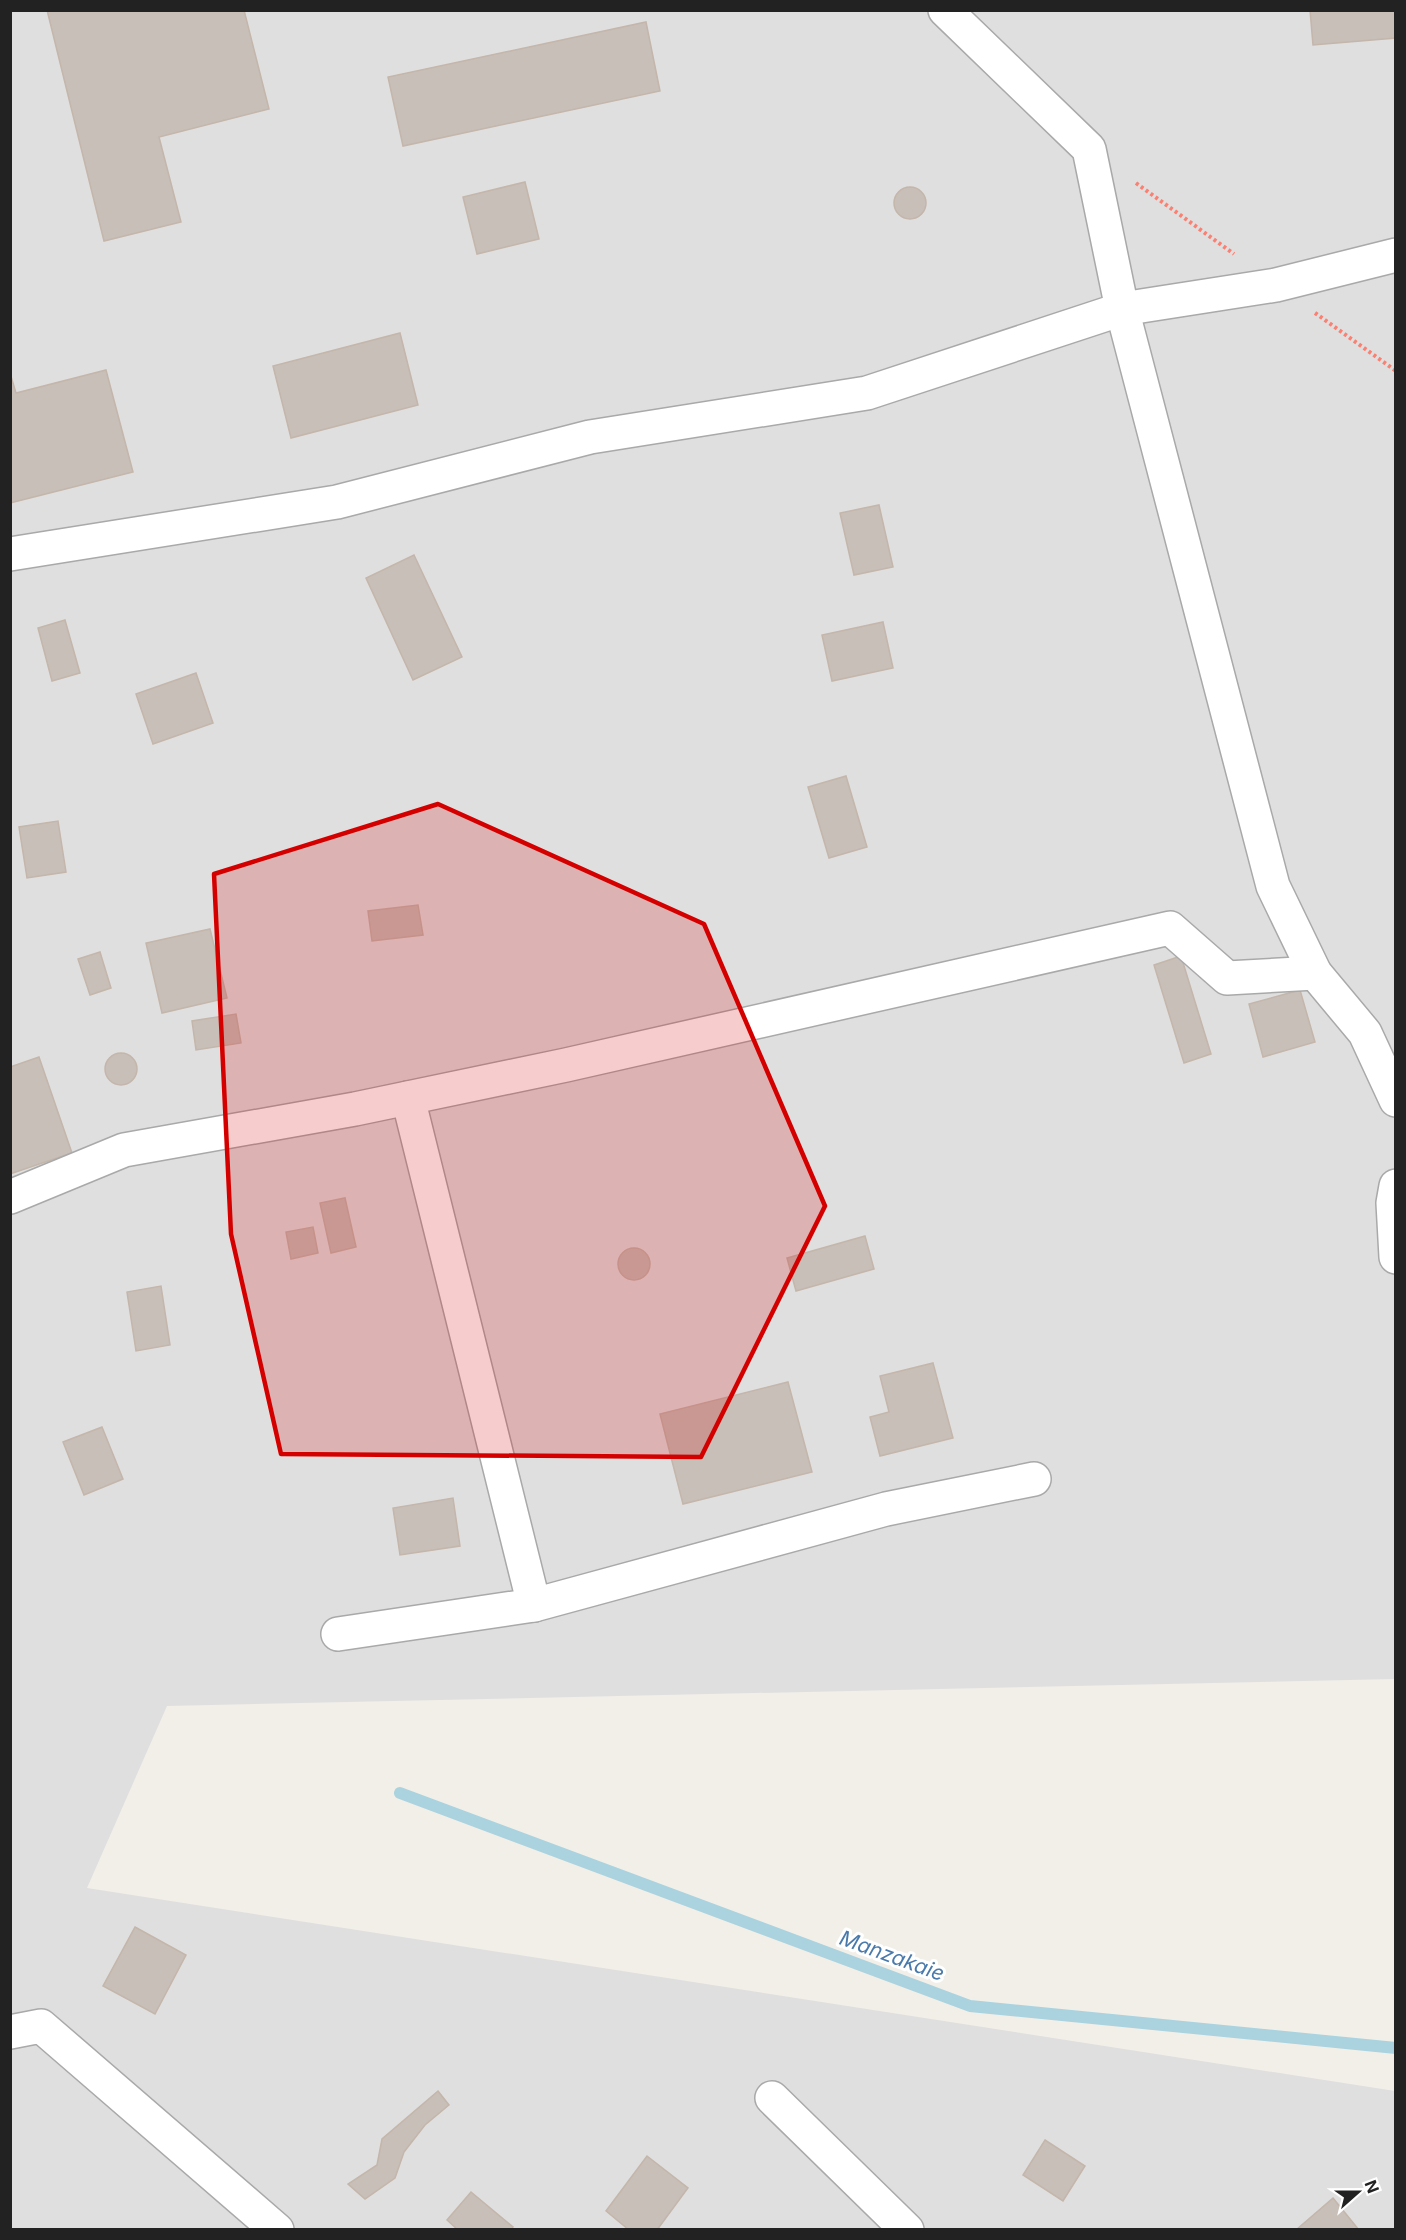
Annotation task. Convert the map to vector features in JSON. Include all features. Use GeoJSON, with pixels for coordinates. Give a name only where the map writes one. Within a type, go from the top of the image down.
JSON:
{"type":"FeatureCollection","features":[{"type":"Feature","properties":{"kind":"street"},"geometry":{"type":"LineString","coordinates":[[945,10],[1089,148],[1122,309],[1273,886],[1315,973],[1365,1032],[1395,1100]]}},
{"type":"Feature","properties":{"kind":"street"},"geometry":{"type":"LineString","coordinates":[[10,554],[337,502],[590,437],[867,393],[1122,309],[1276,285],[1395,255]]}},
{"type":"Feature","properties":{"kind":"street"},"geometry":{"type":"LineString","coordinates":[[10,1197],[124,1150],[408,1098],[566,1065],[1170,928],[1227,978],[1315,973]]}},
{"type":"Feature","properties":{"kind":"street"},"geometry":{"type":"LineString","coordinates":[[408,1098],[534,1605]]}},
{"type":"Feature","properties":{"kind":"street"},"geometry":{"type":"LineString","coordinates":[[1395,1186],[1393,1203],[1395,1257]]}},
{"type":"Feature","properties":{"kind":"street"},"geometry":{"type":"LineString","coordinates":[[338,1634],[534,1605],[886,1509],[1034,1479]]}},
{"type":"Feature","properties":{"kind":"street"},"geometry":{"type":"LineString","coordinates":[[10,2032],[41,2026],[277,2229]]}},
{"type":"Feature","properties":{"kind":"street"},"geometry":{"type":"LineString","coordinates":[[772,2098],[907,2229]]}},
{"type":"Feature","properties":{"kind":"highlighted area"},"geometry":{"type":"Polygon","coordinates":[[[438,804],[704,924],[825,1206],[701,1457],[281,1454],[231,1234],[214,874],[438,804]]]}},
{"type":"Feature","properties":{"kind":"shaded area"},"geometry":{"type":"Polygon","coordinates":[[[11,11],[1395,11],[1395,1679],[167,1706],[87,1888],[1395,2091],[1395,2229],[11,2230],[11,11]]]}},
{"type":"Feature","properties":{"kind":"building"},"geometry":{"type":"Polygon","coordinates":[[[47,10],[244,10],[269,109],[159,137],[181,222],[104,241],[47,10]]]}},
{"type":"Feature","properties":{"kind":"building"},"geometry":{"type":"Polygon","coordinates":[[[1310,10],[1396,10],[1396,38],[1313,45],[1310,10]]]}},
{"type":"Feature","properties":{"kind":"building"},"geometry":{"type":"Polygon","coordinates":[[[646,22],[660,91],[403,146],[388,77],[646,22]]]}},
{"type":"Feature","properties":{"kind":"building"},"geometry":{"type":"Polygon","coordinates":[[[525,182],[539,239],[477,254],[463,197],[525,182]]]}},
{"type":"Feature","properties":{"kind":"building"},"geometry":{"type":"Polygon","coordinates":[[[910,187],[921,192],[926,203],[921,214],[910,219],[899,214],[894,203],[899,192],[910,187]]]}},
{"type":"Feature","properties":{"kind":"building"},"geometry":{"type":"Polygon","coordinates":[[[400,333],[418,405],[291,438],[273,366],[400,333]]]}},
{"type":"Feature","properties":{"kind":"building"},"geometry":{"type":"Polygon","coordinates":[[[106,370],[133,472],[10,503],[10,373],[16,393],[106,370]]]}},
{"type":"Feature","properties":{"kind":"building"},"geometry":{"type":"Polygon","coordinates":[[[879,505],[893,567],[854,575],[840,513],[879,505]]]}},
{"type":"Feature","properties":{"kind":"building"},"geometry":{"type":"Polygon","coordinates":[[[414,555],[462,657],[413,680],[366,578],[414,555]]]}},
{"type":"Feature","properties":{"kind":"building"},"geometry":{"type":"Polygon","coordinates":[[[65,620],[80,673],[52,681],[38,628],[65,620]]]}},
{"type":"Feature","properties":{"kind":"building"},"geometry":{"type":"Polygon","coordinates":[[[883,622],[893,668],[832,681],[822,635],[883,622]]]}},
{"type":"Feature","properties":{"kind":"building"},"geometry":{"type":"Polygon","coordinates":[[[196,673],[213,723],[153,744],[136,694],[196,673]]]}},
{"type":"Feature","properties":{"kind":"building"},"geometry":{"type":"Polygon","coordinates":[[[846,776],[867,847],[829,858],[808,787],[846,776]]]}},
{"type":"Feature","properties":{"kind":"building"},"geometry":{"type":"Polygon","coordinates":[[[58,821],[66,872],[27,878],[19,827],[58,821]]]}},
{"type":"Feature","properties":{"kind":"building"},"geometry":{"type":"Polygon","coordinates":[[[418,905],[423,935],[372,941],[368,911],[418,905]]]}},
{"type":"Feature","properties":{"kind":"building"},"geometry":{"type":"Polygon","coordinates":[[[210,929],[227,998],[162,1013],[146,943],[210,929]]]}},
{"type":"Feature","properties":{"kind":"building"},"geometry":{"type":"Polygon","coordinates":[[[100,952],[111,988],[90,995],[78,959],[100,952]]]}},
{"type":"Feature","properties":{"kind":"building"},"geometry":{"type":"Polygon","coordinates":[[[1181,956],[1211,1054],[1184,1063],[1154,965],[1181,956]]]}},
{"type":"Feature","properties":{"kind":"building"},"geometry":{"type":"Polygon","coordinates":[[[1300,990],[1315,1042],[1263,1057],[1249,1004],[1300,990]]]}},
{"type":"Feature","properties":{"kind":"building"},"geometry":{"type":"Polygon","coordinates":[[[236,1014],[241,1043],[196,1050],[192,1021],[236,1014]]]}},
{"type":"Feature","properties":{"kind":"building"},"geometry":{"type":"Polygon","coordinates":[[[121,1053],[132,1058],[137,1069],[132,1080],[121,1085],[110,1080],[105,1069],[110,1058],[121,1053]]]}},
{"type":"Feature","properties":{"kind":"building"},"geometry":{"type":"Polygon","coordinates":[[[39,1057],[72,1153],[10,1174],[10,1067],[39,1057]]]}},
{"type":"Feature","properties":{"kind":"building"},"geometry":{"type":"Polygon","coordinates":[[[345,1198],[356,1247],[331,1253],[320,1203],[345,1198]]]}},
{"type":"Feature","properties":{"kind":"building"},"geometry":{"type":"Polygon","coordinates":[[[313,1227],[318,1253],[291,1259],[286,1232],[313,1227]]]}},
{"type":"Feature","properties":{"kind":"building"},"geometry":{"type":"Polygon","coordinates":[[[865,1236],[874,1269],[796,1291],[787,1258],[865,1236]]]}},
{"type":"Feature","properties":{"kind":"building"},"geometry":{"type":"Polygon","coordinates":[[[634,1248],[645,1253],[650,1264],[645,1275],[634,1280],[623,1275],[618,1264],[623,1253],[634,1248]]]}},
{"type":"Feature","properties":{"kind":"building"},"geometry":{"type":"Polygon","coordinates":[[[161,1286],[170,1345],[136,1351],[127,1292],[161,1286]]]}},
{"type":"Feature","properties":{"kind":"building"},"geometry":{"type":"Polygon","coordinates":[[[933,1363],[953,1438],[880,1456],[870,1417],[889,1412],[880,1376],[933,1363]]]}},
{"type":"Feature","properties":{"kind":"building"},"geometry":{"type":"Polygon","coordinates":[[[788,1382],[812,1472],[683,1504],[660,1414],[788,1382]]]}},
{"type":"Feature","properties":{"kind":"building"},"geometry":{"type":"Polygon","coordinates":[[[102,1427],[123,1479],[84,1495],[63,1442],[102,1427]]]}},
{"type":"Feature","properties":{"kind":"building"},"geometry":{"type":"Polygon","coordinates":[[[453,1498],[460,1546],[400,1555],[393,1508],[453,1498]]]}},
{"type":"Feature","properties":{"kind":"building"},"geometry":{"type":"Polygon","coordinates":[[[135,1927],[186,1955],[155,2014],[103,1986],[135,1927]]]}},
{"type":"Feature","properties":{"kind":"building"},"geometry":{"type":"Polygon","coordinates":[[[438,2091],[449,2105],[425,2125],[404,2152],[395,2178],[365,2199],[348,2184],[377,2165],[382,2139],[438,2091]]]}},
{"type":"Feature","properties":{"kind":"building"},"geometry":{"type":"Polygon","coordinates":[[[1045,2140],[1085,2166],[1063,2201],[1023,2175],[1045,2140]]]}},
{"type":"Feature","properties":{"kind":"building"},"geometry":{"type":"Polygon","coordinates":[[[647,2156],[688,2188],[657,2230],[629,2230],[606,2211],[647,2156]]]}},
{"type":"Feature","properties":{"kind":"building"},"geometry":{"type":"Polygon","coordinates":[[[471,2192],[513,2227],[511,2230],[458,2230],[447,2220],[471,2192]]]}},
{"type":"Feature","properties":{"kind":"building"},"geometry":{"type":"Polygon","coordinates":[[[1333,2198],[1359,2230],[1296,2230],[1333,2198]]]}},
{"type":"Feature","properties":{"kind":"waterway","name":"Manzakaie"},"geometry":{"type":"LineString","coordinates":[[400,1793],[970,2006],[1396,2048]]}}]}
